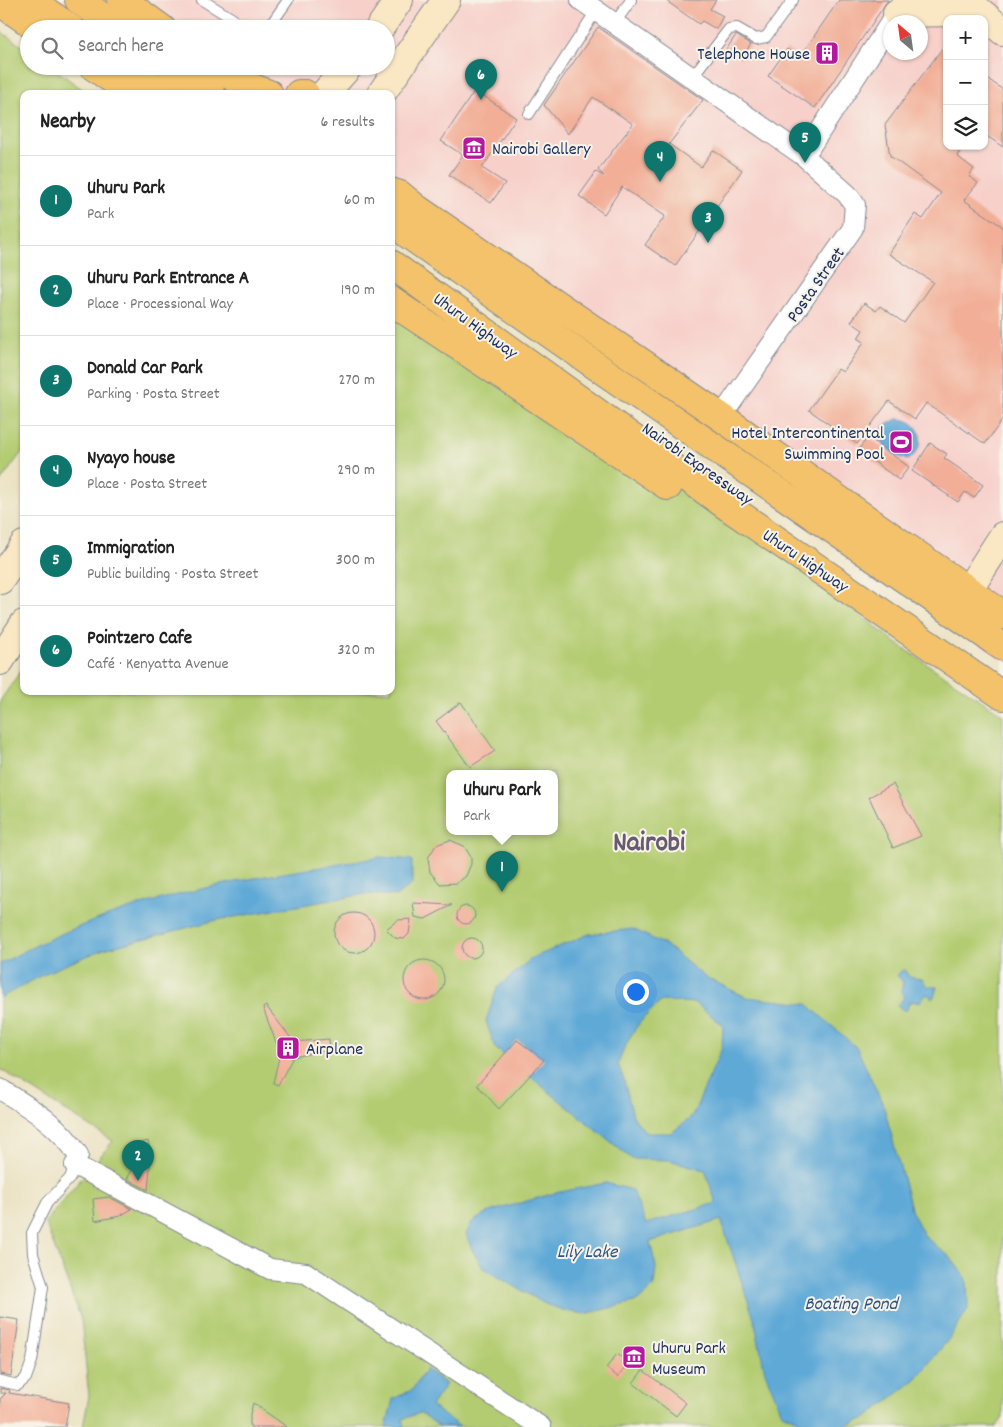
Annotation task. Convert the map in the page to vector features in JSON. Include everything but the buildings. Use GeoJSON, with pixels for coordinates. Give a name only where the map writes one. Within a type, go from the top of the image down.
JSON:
{"type":"FeatureCollection","features":[{"type":"Feature","properties":{"kind":"highway"},"geometry":{"type":"LineString","coordinates":[[30,0],[58,20]]}},
{"type":"Feature","properties":{"kind":"highway"},"geometry":{"type":"LineString","coordinates":[[79,0],[107,20]]}},
{"type":"Feature","properties":{"kind":"highway"},"geometry":{"type":"LineString","coordinates":[[122,0],[150,20]]}},
{"type":"Feature","properties":{"kind":"highway"},"geometry":{"type":"LineString","coordinates":[[0,2],[26,20]]}},
{"type":"Feature","properties":{"kind":"highway"},"geometry":{"type":"LineString","coordinates":[[106,75],[127,90]]}},
{"type":"Feature","properties":{"kind":"highway"},"geometry":{"type":"LineString","coordinates":[[138,75],[159,90]]}},
{"type":"Feature","properties":{"kind":"highway"},"geometry":{"type":"LineString","coordinates":[[185,75],[205,90]]}},
{"type":"Feature","properties":{"kind":"highway"},"geometry":{"type":"LineString","coordinates":[[230,75],[259,90]]}},
{"type":"Feature","properties":{"kind":"highway"},"geometry":{"type":"LineString","coordinates":[[395,193],[721,417],[969,589],[1003,615]]}},
{"type":"Feature","properties":{"kind":"highway","name":"Nairobi Expressway"},"geometry":{"type":"LineString","coordinates":[[395,225],[545,332],[680,422],[1003,647]]}},
{"type":"Feature","properties":{"kind":"highway","name":"Nairobi Expressway"},"geometry":{"type":"LineString","coordinates":[[395,254],[1003,676]]}},
{"type":"Feature","properties":{"kind":"highway","name":"Uhuru Highway"},"geometry":{"type":"LineString","coordinates":[[395,267],[724,504],[1003,696]]}},
{"type":"Feature","properties":{"kind":"highway"},"geometry":{"type":"LineString","coordinates":[[395,305],[745,537],[1003,716]]}},
{"type":"Feature","properties":{"kind":"main road"},"geometry":{"type":"LineString","coordinates":[[385,20],[399,0]]}},
{"type":"Feature","properties":{"kind":"main road"},"geometry":{"type":"LineString","coordinates":[[395,74],[446,0]]}},
{"type":"Feature","properties":{"kind":"main road"},"geometry":{"type":"LineString","coordinates":[[901,7],[961,6],[1003,31]]}},
{"type":"Feature","properties":{"kind":"main road"},"geometry":{"type":"LineString","coordinates":[[988,37],[1003,48]]}},
{"type":"Feature","properties":{"kind":"main road"},"geometry":{"type":"LineString","coordinates":[[328,90],[341,75]]}},
{"type":"Feature","properties":{"kind":"main road"},"geometry":{"type":"LineString","coordinates":[[384,90],[394,75]]}},
{"type":"Feature","properties":{"kind":"main road"},"geometry":{"type":"LineString","coordinates":[[969,589],[1003,536]]}},
{"type":"Feature","properties":{"kind":"main road"},"geometry":{"type":"LineString","coordinates":[[0,580],[20,550]]}},
{"type":"Feature","properties":{"kind":"main road"},"geometry":{"type":"LineString","coordinates":[[0,661],[20,630]]}},
{"type":"Feature","properties":{"kind":"street","name":"Posta Street"},"geometry":{"type":"LineString","coordinates":[[589,5],[804,156],[847,194],[855,204],[853,228],[721,417]]}},
{"type":"Feature","properties":{"kind":"street"},"geometry":{"type":"LineString","coordinates":[[804,156],[901,7]]}},
{"type":"Feature","properties":{"kind":"street"},"geometry":{"type":"LineString","coordinates":[[0,1089],[54,1126],[69,1140],[76,1160],[270,1269],[306,1273],[541,1427]]}},
{"type":"Feature","properties":{"kind":"lane"},"geometry":{"type":"LineString","coordinates":[[202,0],[234,19]]}},
{"type":"Feature","properties":{"kind":"lane"},"geometry":{"type":"LineString","coordinates":[[274,20],[288,0]]}},
{"type":"Feature","properties":{"kind":"lane"},"geometry":{"type":"LineString","coordinates":[[614,24],[631,0]]}},
{"type":"Feature","properties":{"kind":"lane"},"geometry":{"type":"LineString","coordinates":[[692,77],[729,29],[737,28],[756,39],[766,37],[793,0]]}},
{"type":"Feature","properties":{"kind":"lane"},"geometry":{"type":"LineString","coordinates":[[529,114],[589,5]]}},
{"type":"Feature","properties":{"kind":"lane"},"geometry":{"type":"LineString","coordinates":[[0,1382],[18,1385],[26,1378],[29,1370],[40,1318],[43,1287],[34,1254],[32,1233],[47,1203],[70,1178],[76,1160]]}},
{"type":"Feature","properties":{"kind":"shaded area"},"geometry":{"type":"Polygon","coordinates":[[[55,0],[1003,0],[1003,661],[395,237],[395,90],[184,90],[163,75],[395,75],[395,20],[83,20],[55,0]]]}},
{"type":"Feature","properties":{"kind":"green space"},"geometry":{"type":"Polygon","coordinates":[[[0,31],[20,45],[20,75],[63,75],[83,90],[20,90],[20,454],[0,482],[0,31]]]}},
{"type":"Feature","properties":{"kind":"green space"},"geometry":{"type":"Polygon","coordinates":[[[395,305],[783,556],[903,648],[1003,715],[1003,1418],[996,1427],[83,1427],[89,1396],[81,1319],[45,1222],[113,1141],[0,1069],[0,701],[20,672],[20,695],[395,695],[395,305]]]}},
{"type":"Feature","properties":{"kind":"water","name":"Hotel Intercontinental Swimming Pool"},"geometry":{"type":"Polygon","coordinates":[[[897,419],[906,420],[913,424],[920,435],[918,449],[907,460],[891,452],[880,438],[884,426],[897,419]]]}},
{"type":"Feature","properties":{"kind":"water"},"geometry":{"type":"Polygon","coordinates":[[[380,857],[412,860],[412,884],[397,896],[365,894],[217,920],[104,949],[48,972],[0,998],[0,964],[55,937],[112,914],[200,889],[380,857]]]}},
{"type":"Feature","properties":{"kind":"water","name":"Boating Pond"},"geometry":{"type":"Polygon","coordinates":[[[633,929],[667,946],[705,977],[746,997],[807,1004],[857,1048],[884,1107],[912,1212],[925,1237],[949,1256],[967,1279],[968,1309],[948,1340],[916,1379],[866,1418],[843,1427],[813,1427],[782,1413],[765,1372],[754,1319],[721,1220],[650,1242],[656,1267],[654,1286],[638,1301],[585,1314],[566,1311],[545,1304],[483,1268],[472,1250],[466,1234],[472,1222],[489,1212],[555,1193],[606,1183],[632,1190],[646,1224],[716,1203],[705,1170],[669,1160],[632,1159],[495,1048],[486,1021],[497,988],[532,958],[589,934],[633,929]],[[662,1001],[635,1029],[618,1064],[633,1116],[646,1133],[671,1133],[692,1117],[722,1048],[723,1025],[695,1003],[662,1001]]]}},
{"type":"Feature","properties":{"kind":"water"},"geometry":{"type":"Polygon","coordinates":[[[904,969],[909,977],[922,979],[927,986],[937,987],[934,997],[932,998],[927,994],[921,1001],[909,1002],[907,1010],[903,1010],[897,1005],[904,998],[901,992],[903,982],[897,975],[904,969]]]}},
{"type":"Feature","properties":{"kind":"water"},"geometry":{"type":"Polygon","coordinates":[[[426,1369],[446,1384],[431,1406],[460,1427],[440,1427],[420,1413],[403,1419],[405,1427],[386,1427],[393,1399],[412,1390],[426,1369]]]}},
{"type":"Feature","properties":{"kind":"place","name":"Telephone House"},"geometry":{"type":"Point","coordinates":[827,53]}},
{"type":"Feature","properties":{"kind":"place","name":"Pointzero Cafe"},"geometry":{"type":"Point","coordinates":[481,100]}},
{"type":"Feature","properties":{"kind":"place","name":"Nairobi Gallery"},"geometry":{"type":"Point","coordinates":[474,148]}},
{"type":"Feature","properties":{"kind":"place","name":"Immigration"},"geometry":{"type":"Point","coordinates":[805,163]}},
{"type":"Feature","properties":{"kind":"place","name":"Nyayo house"},"geometry":{"type":"Point","coordinates":[660,182]}},
{"type":"Feature","properties":{"kind":"place","name":"Donald Car Park"},"geometry":{"type":"Point","coordinates":[708,243]}},
{"type":"Feature","properties":{"kind":"place","name":"Hotel Intercontinental Swimming Pool"},"geometry":{"type":"Point","coordinates":[901,442]}},
{"type":"Feature","properties":{"kind":"place","name":"Uhuru Park"},"geometry":{"type":"Point","coordinates":[502,892]}},
{"type":"Feature","properties":{"kind":"place","name":"Airplane"},"geometry":{"type":"Point","coordinates":[288,1048]}},
{"type":"Feature","properties":{"kind":"place","name":"Uhuru Park Entrance A"},"geometry":{"type":"Point","coordinates":[138,1181]}},
{"type":"Feature","properties":{"kind":"place","name":"Uhuru Park Museum"},"geometry":{"type":"Point","coordinates":[634,1357]}},
{"type":"Feature","properties":{"kind":"district","name":"Nairobi"},"geometry":{"type":"Point","coordinates":[649,840]}},
{"type":"Feature","properties":{"kind":"water label","name":"Lily Lake"},"geometry":{"type":"Point","coordinates":[587,1250]}}]}
